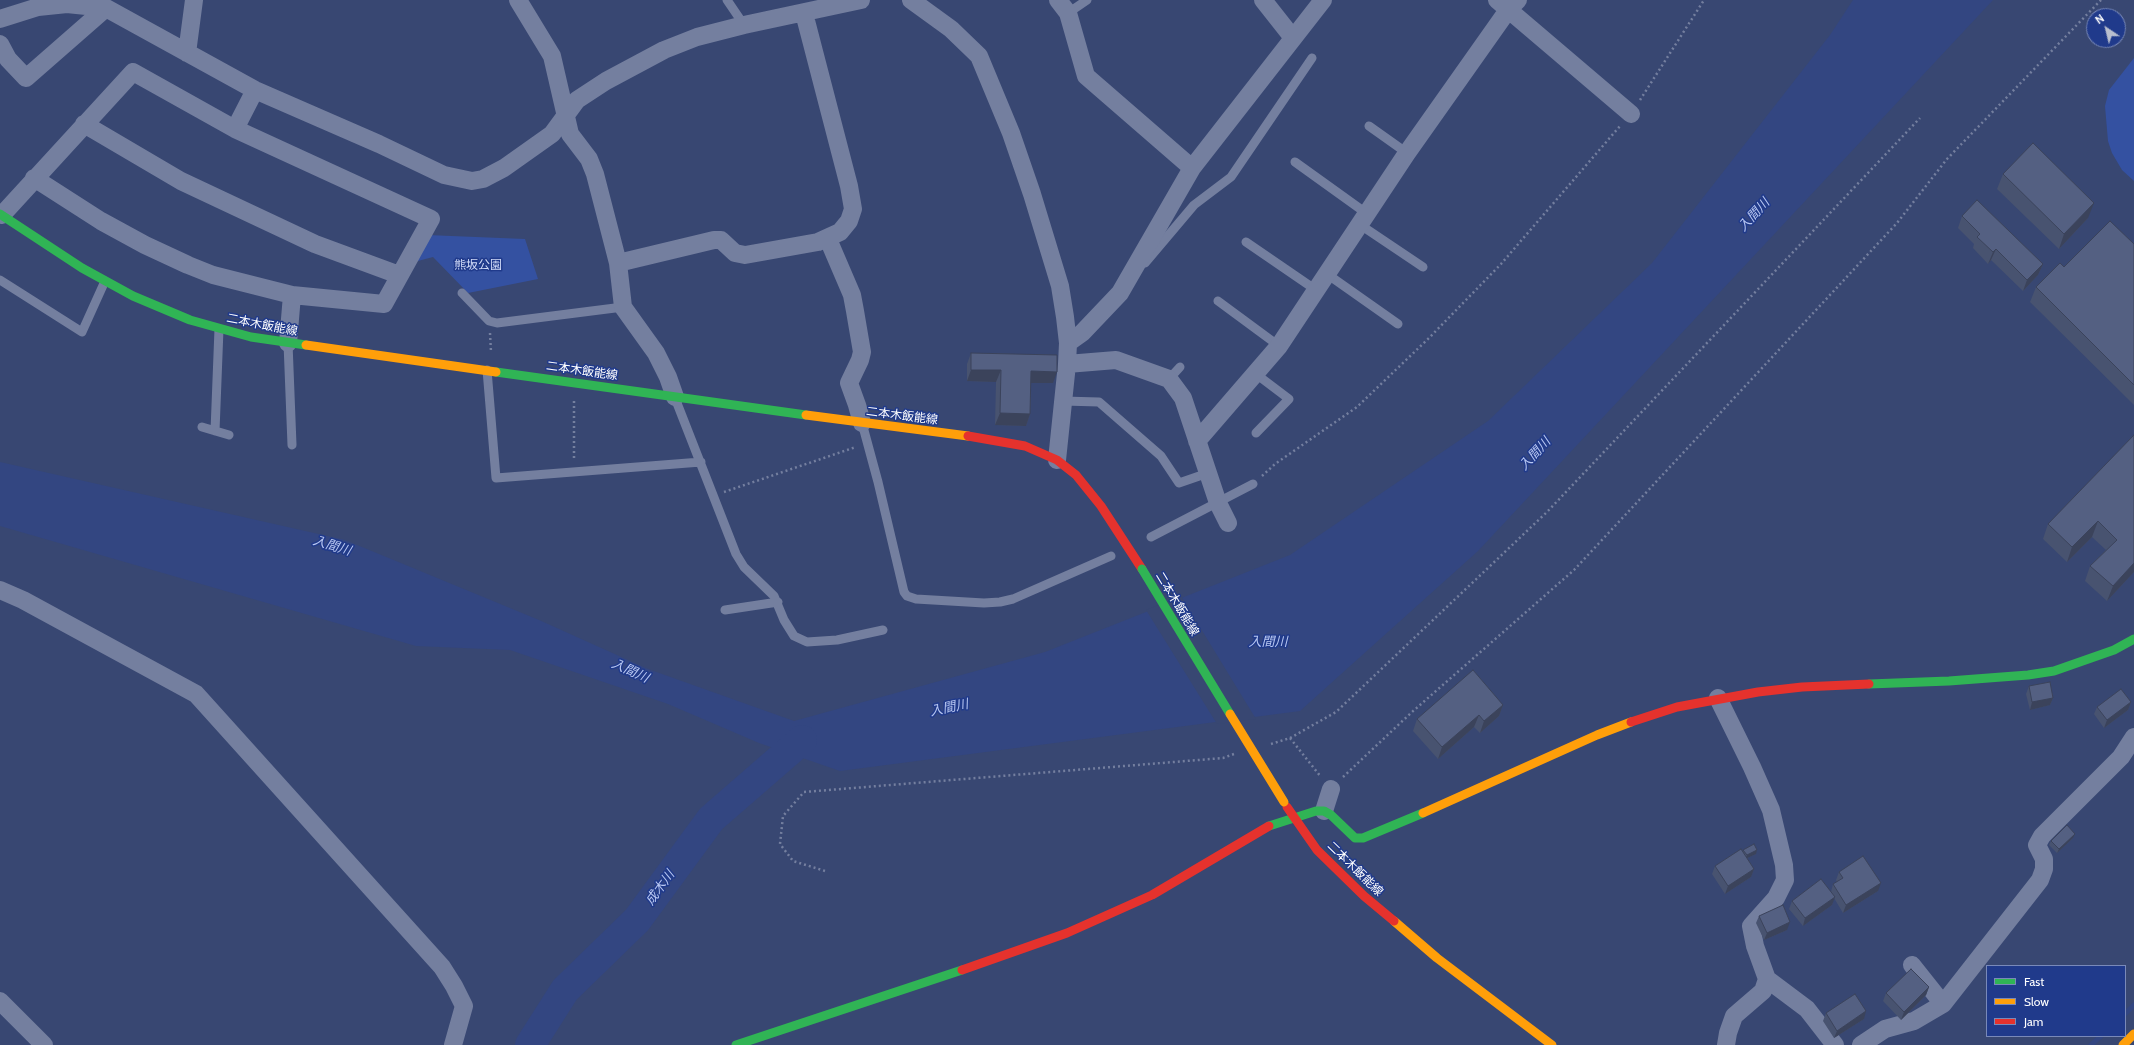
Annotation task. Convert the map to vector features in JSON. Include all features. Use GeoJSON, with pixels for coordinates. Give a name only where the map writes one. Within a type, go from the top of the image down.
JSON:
{"type":"FeatureCollection","features":[{"type":"Feature","properties":{"kind":"main road","name":"二本木飯能線"},"geometry":{"type":"LineString","coordinates":[[1,215],[82,268],[105,281],[167,311],[219,329],[288,343],[862,423],[992,439],[1025,446],[1057,460],[1076,475],[1090,491],[1142,569],[1293,818],[1306,836],[1336,870],[1396,925],[1478,991],[1552,1045]]}},
{"type":"Feature","properties":{"kind":"main road"},"geometry":{"type":"LineString","coordinates":[[736,1045],[759,1036],[927,983],[1106,917],[1152,895],[1266,827],[1316,811],[1324,811],[1331,815],[1355,838],[1363,838],[1602,733],[1643,717],[1718,698],[1802,688],[1950,681],[2028,675],[2054,671],[2114,650],[2134,639]]}},
{"type":"Feature","properties":{"kind":"main road"},"geometry":{"type":"LineString","coordinates":[[2123,1045],[2134,1034]]}},
{"type":"Feature","properties":{"kind":"street"},"geometry":{"type":"LineString","coordinates":[[187,53],[194,0]]}},
{"type":"Feature","properties":{"kind":"street"},"geometry":{"type":"LineString","coordinates":[[518,0],[552,56],[570,134],[589,159],[595,174],[618,263],[623,306],[656,353],[668,377],[675,397]]}},
{"type":"Feature","properties":{"kind":"street"},"geometry":{"type":"LineString","coordinates":[[0,19],[35,4],[103,5],[255,90],[379,144],[444,175],[462,180],[484,179],[504,168],[552,134],[577,100],[635,64],[664,50],[697,37],[744,25],[861,0]]}},
{"type":"Feature","properties":{"kind":"street"},"geometry":{"type":"LineString","coordinates":[[911,0],[951,29],[979,56],[1011,133],[1032,194],[1060,286],[1068,343],[1057,460]]}},
{"type":"Feature","properties":{"kind":"street"},"geometry":{"type":"LineString","coordinates":[[1263,0],[1293,38]]}},
{"type":"Feature","properties":{"kind":"street"},"geometry":{"type":"LineString","coordinates":[[1068,343],[1082,332],[1120,293],[1192,168],[1323,0]]}},
{"type":"Feature","properties":{"kind":"street"},"geometry":{"type":"LineString","coordinates":[[1197,440],[1280,346],[1508,3],[1631,114]]}},
{"type":"Feature","properties":{"kind":"street"},"geometry":{"type":"LineString","coordinates":[[0,44],[8,59],[26,78],[103,5]]}},
{"type":"Feature","properties":{"kind":"street"},"geometry":{"type":"LineString","coordinates":[[1063,7],[1086,76],[1192,168]]}},
{"type":"Feature","properties":{"kind":"street"},"geometry":{"type":"LineString","coordinates":[[618,263],[714,240],[721,240],[735,253],[744,255],[828,239],[840,232],[849,221],[852,209],[838,140],[804,13]]}},
{"type":"Feature","properties":{"kind":"street"},"geometry":{"type":"LineString","coordinates":[[1,215],[34,178],[133,72],[235,129],[431,219],[384,304],[292,295],[213,275],[188,265],[145,245],[101,221],[34,178]]}},
{"type":"Feature","properties":{"kind":"street"},"geometry":{"type":"LineString","coordinates":[[235,129],[255,90]]}},
{"type":"Feature","properties":{"kind":"street"},"geometry":{"type":"LineString","coordinates":[[84,124],[181,181],[315,244],[399,275]]}},
{"type":"Feature","properties":{"kind":"street"},"geometry":{"type":"LineString","coordinates":[[828,239],[852,295],[855,311],[862,352],[849,384],[858,405],[862,423]]}},
{"type":"Feature","properties":{"kind":"street"},"geometry":{"type":"LineString","coordinates":[[288,343],[292,295]]}},
{"type":"Feature","properties":{"kind":"street"},"geometry":{"type":"LineString","coordinates":[[1067,364],[1116,360],[1175,373],[1182,398],[1218,503],[1228,523]]}},
{"type":"Feature","properties":{"kind":"street"},"geometry":{"type":"LineString","coordinates":[[0,590],[23,600],[196,694],[442,967],[464,1006],[462,1020],[453,1045]]}},
{"type":"Feature","properties":{"kind":"street"},"geometry":{"type":"LineString","coordinates":[[1718,698],[1752,767],[1771,810],[1784,865],[1785,880],[1776,898],[1751,926],[1755,946],[1767,979],[1807,1009],[1835,1045]]}},
{"type":"Feature","properties":{"kind":"street"},"geometry":{"type":"LineString","coordinates":[[1861,1045],[1885,1029],[1914,1021],[1943,1004],[2040,880],[2044,869],[2044,859],[2037,845],[2042,836],[2121,757],[2134,737]]}},
{"type":"Feature","properties":{"kind":"street"},"geometry":{"type":"LineString","coordinates":[[1324,811],[1331,789]]}},
{"type":"Feature","properties":{"kind":"street"},"geometry":{"type":"LineString","coordinates":[[1912,965],[1943,1004]]}},
{"type":"Feature","properties":{"kind":"street"},"geometry":{"type":"LineString","coordinates":[[1726,1045],[1728,1033],[1734,1016],[1763,991],[1767,979]]}},
{"type":"Feature","properties":{"kind":"street"},"geometry":{"type":"LineString","coordinates":[[0,1001],[44,1045]]}},
{"type":"Feature","properties":{"kind":"lane"},"geometry":{"type":"LineString","coordinates":[[727,0],[744,25]]}},
{"type":"Feature","properties":{"kind":"lane"},"geometry":{"type":"LineString","coordinates":[[1063,7],[1087,0]]}},
{"type":"Feature","properties":{"kind":"lane"},"geometry":{"type":"LineString","coordinates":[[1120,293],[1194,205],[1231,177],[1312,58]]}},
{"type":"Feature","properties":{"kind":"lane"},"geometry":{"type":"LineString","coordinates":[[1369,126],[1407,153]]}},
{"type":"Feature","properties":{"kind":"lane"},"geometry":{"type":"LineString","coordinates":[[1295,162],[1423,267]]}},
{"type":"Feature","properties":{"kind":"lane"},"geometry":{"type":"LineString","coordinates":[[1246,242],[1316,290]]}},
{"type":"Feature","properties":{"kind":"lane"},"geometry":{"type":"LineString","coordinates":[[1327,274],[1398,324]]}},
{"type":"Feature","properties":{"kind":"lane"},"geometry":{"type":"LineString","coordinates":[[0,280],[82,332],[105,281]]}},
{"type":"Feature","properties":{"kind":"lane"},"geometry":{"type":"LineString","coordinates":[[462,293],[489,321],[497,322],[623,306]]}},
{"type":"Feature","properties":{"kind":"lane"},"geometry":{"type":"LineString","coordinates":[[1218,301],[1280,346]]}},
{"type":"Feature","properties":{"kind":"lane"},"geometry":{"type":"LineString","coordinates":[[215,430],[219,329]]}},
{"type":"Feature","properties":{"kind":"lane"},"geometry":{"type":"LineString","coordinates":[[288,343],[292,445]]}},
{"type":"Feature","properties":{"kind":"lane"},"geometry":{"type":"LineString","coordinates":[[490,370],[496,478],[701,462]]}},
{"type":"Feature","properties":{"kind":"lane"},"geometry":{"type":"LineString","coordinates":[[1256,374],[1289,399],[1256,433]]}},
{"type":"Feature","properties":{"kind":"lane"},"geometry":{"type":"LineString","coordinates":[[675,397],[736,554],[744,567],[770,590],[778,602],[784,620],[794,636],[807,642],[837,640],[882,630]]}},
{"type":"Feature","properties":{"kind":"lane"},"geometry":{"type":"LineString","coordinates":[[1063,401],[1099,402],[1161,456],[1179,483],[1208,473]]}},
{"type":"Feature","properties":{"kind":"lane"},"geometry":{"type":"LineString","coordinates":[[862,423],[904,592],[907,596],[916,599],[984,603],[1000,602],[1013,599],[1111,556]]}},
{"type":"Feature","properties":{"kind":"lane"},"geometry":{"type":"LineString","coordinates":[[202,427],[229,435]]}},
{"type":"Feature","properties":{"kind":"lane"},"geometry":{"type":"LineString","coordinates":[[1152,537],[1253,484]]}},
{"type":"Feature","properties":{"kind":"lane"},"geometry":{"type":"LineString","coordinates":[[726,610],[778,602]]}},
{"type":"Feature","properties":{"kind":"path"},"geometry":{"type":"LineString","coordinates":[[1253,484],[1275,464],[1357,407],[1424,343],[1501,264],[1631,114],[1704,0]]}},
{"type":"Feature","properties":{"kind":"path"},"geometry":{"type":"LineString","coordinates":[[1290,738],[1331,789],[1412,712],[1574,570],[1897,223],[1947,159],[2102,0]]}},
{"type":"Feature","properties":{"kind":"path"},"geometry":{"type":"LineString","coordinates":[[1267,745],[1290,738],[1336,712],[1547,512],[1920,118]]}},
{"type":"Feature","properties":{"kind":"path"},"geometry":{"type":"LineString","coordinates":[[489,321],[490,370]]}},
{"type":"Feature","properties":{"kind":"path"},"geometry":{"type":"LineString","coordinates":[[574,382],[574,472]]}},
{"type":"Feature","properties":{"kind":"path"},"geometry":{"type":"LineString","coordinates":[[714,496],[868,443]]}},
{"type":"Feature","properties":{"kind":"path"},"geometry":{"type":"LineString","coordinates":[[825,871],[793,861],[780,844],[783,816],[804,792],[1223,758],[1238,753]]}},
{"type":"Feature","properties":{"kind":"green space"},"geometry":{"type":"Polygon","coordinates":[[[2134,58],[2134,181],[2122,170],[2112,153],[2108,141],[2105,106],[2109,90],[2134,58]]]}},
{"type":"Feature","properties":{"kind":"green space","name":"熊坂公園"},"geometry":{"type":"Polygon","coordinates":[[[427,235],[525,239],[538,279],[468,293],[433,257],[414,262],[427,235]]]}},
{"type":"Feature","properties":{"kind":"water","name":"入間川"},"geometry":{"type":"Polygon","coordinates":[[[1853,0],[1993,0],[1478,551],[1300,711],[840,771],[759,743],[668,704],[510,650],[416,646],[0,526],[0,462],[345,540],[539,620],[648,669],[794,721],[1045,652],[1290,555],[1488,421],[1652,263],[1830,35],[1853,0]]]}},
{"type":"Feature","properties":{"kind":"pier"},"geometry":{"type":"Polygon","coordinates":[[[1181,596],[1256,719],[1217,724],[1146,610],[1181,596]]]}},
{"type":"Feature","properties":{"kind":"building"},"geometry":{"type":"Polygon","coordinates":[[[2033,143],[2094,203],[2064,234],[2003,174],[2033,143]]]}},
{"type":"Feature","properties":{"kind":"building"},"geometry":{"type":"Polygon","coordinates":[[[1977,200],[2043,264],[2027,280],[1996,249],[1993,252],[1977,237],[1980,234],[1962,216],[1977,200]]]}},
{"type":"Feature","properties":{"kind":"building"},"geometry":{"type":"Polygon","coordinates":[[[2110,221],[2134,244],[2134,385],[2036,287],[2060,263],[2064,267],[2110,221]]]}},
{"type":"Feature","properties":{"kind":"building"},"geometry":{"type":"Polygon","coordinates":[[[971,353],[1057,355],[1057,372],[1031,371],[1030,414],[1000,413],[1001,370],[971,370],[971,353]]]}},
{"type":"Feature","properties":{"kind":"building"},"geometry":{"type":"Polygon","coordinates":[[[2134,435],[2134,563],[2113,586],[2090,566],[2117,540],[2098,521],[2072,547],[2048,524],[2134,435]]]}},
{"type":"Feature","properties":{"kind":"building"},"geometry":{"type":"Polygon","coordinates":[[[1473,670],[1503,705],[1484,721],[1479,715],[1442,747],[1417,719],[1473,670]]]}},
{"type":"Feature","properties":{"kind":"building"},"geometry":{"type":"Polygon","coordinates":[[[2050,682],[2053,698],[2032,702],[2029,686],[2050,682]]]}},
{"type":"Feature","properties":{"kind":"building"},"geometry":{"type":"Polygon","coordinates":[[[2121,689],[2131,702],[2107,720],[2097,707],[2121,689]]]}},
{"type":"Feature","properties":{"kind":"building"},"geometry":{"type":"Polygon","coordinates":[[[2067,825],[2075,834],[2059,849],[2051,841],[2067,825]]]}},
{"type":"Feature","properties":{"kind":"building"},"geometry":{"type":"Polygon","coordinates":[[[1754,844],[1757,850],[1747,855],[1743,850],[1754,844]]]}},
{"type":"Feature","properties":{"kind":"building"},"geometry":{"type":"Polygon","coordinates":[[[1741,849],[1754,869],[1728,886],[1715,866],[1741,849]]]}},
{"type":"Feature","properties":{"kind":"building"},"geometry":{"type":"Polygon","coordinates":[[[1863,856],[1881,883],[1846,905],[1833,884],[1843,878],[1839,872],[1863,856]]]}},
{"type":"Feature","properties":{"kind":"building"},"geometry":{"type":"Polygon","coordinates":[[[1821,879],[1835,897],[1805,918],[1792,901],[1821,879]]]}},
{"type":"Feature","properties":{"kind":"building"},"geometry":{"type":"Polygon","coordinates":[[[1783,905],[1790,922],[1767,933],[1759,916],[1783,905]]]}},
{"type":"Feature","properties":{"kind":"building"},"geometry":{"type":"Polygon","coordinates":[[[1911,969],[1929,987],[1904,1012],[1886,993],[1911,969]]]}},
{"type":"Feature","properties":{"kind":"building"},"geometry":{"type":"Polygon","coordinates":[[[1855,994],[1866,1011],[1837,1031],[1826,1013],[1855,994]]]}},
{"type":"Feature","properties":{"kind":"waterway","name":"成木川"},"geometry":{"type":"LineString","coordinates":[[530,1045],[565,990],[637,920],[711,819],[802,740]]}},
{"type":"Feature","properties":{"kind":"waterway"},"geometry":{"type":"LineString","coordinates":[[2126,1013],[2134,1005]]}},
{"type":"Feature","properties":{"kind":"waterway"},"geometry":{"type":"LineString","coordinates":[[2091,1045],[2100,1037]]}},
{"type":"Feature","properties":{"kind":"traffic: fast"},"geometry":{"type":"LineString","coordinates":[[0,214],[82,268],[133,296],[190,320],[251,337],[306,345]]}},
{"type":"Feature","properties":{"kind":"traffic: fast"},"geometry":{"type":"LineString","coordinates":[[496,372],[806,415]]}},
{"type":"Feature","properties":{"kind":"traffic: fast"},"geometry":{"type":"LineString","coordinates":[[1142,569],[1230,714]]}},
{"type":"Feature","properties":{"kind":"traffic: fast"},"geometry":{"type":"LineString","coordinates":[[1869,684],[1949,681],[2028,675],[2054,671],[2114,650],[2134,639]]}},
{"type":"Feature","properties":{"kind":"traffic: fast"},"geometry":{"type":"LineString","coordinates":[[1269,826],[1316,811],[1324,811],[1331,815],[1355,838],[1363,838],[1423,813]]}},
{"type":"Feature","properties":{"kind":"traffic: fast"},"geometry":{"type":"LineString","coordinates":[[736,1045],[962,970]]}},
{"type":"Feature","properties":{"kind":"traffic: slow"},"geometry":{"type":"LineString","coordinates":[[306,345],[496,372]]}},
{"type":"Feature","properties":{"kind":"traffic: slow"},"geometry":{"type":"LineString","coordinates":[[806,415],[968,436]]}},
{"type":"Feature","properties":{"kind":"traffic: slow"},"geometry":{"type":"LineString","coordinates":[[1230,714],[1284,802]]}},
{"type":"Feature","properties":{"kind":"traffic: slow"},"geometry":{"type":"LineString","coordinates":[[1423,813],[1597,735],[1631,722]]}},
{"type":"Feature","properties":{"kind":"traffic: slow"},"geometry":{"type":"LineString","coordinates":[[1394,921],[1437,958],[1552,1045]]}},
{"type":"Feature","properties":{"kind":"traffic: slow"},"geometry":{"type":"LineString","coordinates":[[2123,1045],[2134,1034]]}},
{"type":"Feature","properties":{"kind":"traffic: jam"},"geometry":{"type":"LineString","coordinates":[[968,436],[1025,446],[1057,460],[1076,475],[1101,506],[1142,569]]}},
{"type":"Feature","properties":{"kind":"traffic: jam"},"geometry":{"type":"LineString","coordinates":[[1631,722],[1677,707],[1758,692],[1802,687],[1869,684]]}},
{"type":"Feature","properties":{"kind":"traffic: jam"},"geometry":{"type":"LineString","coordinates":[[1287,807],[1317,850],[1364,896],[1394,921]]}},
{"type":"Feature","properties":{"kind":"traffic: jam"},"geometry":{"type":"LineString","coordinates":[[962,970],[1067,933],[1152,895],[1269,826]]}}]}
